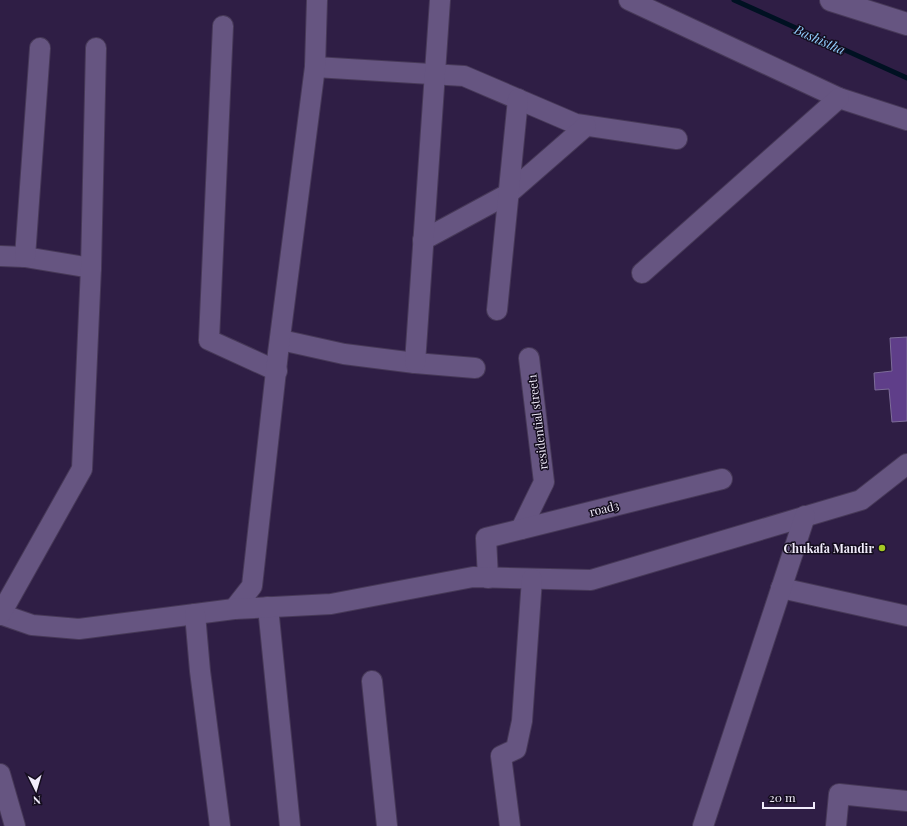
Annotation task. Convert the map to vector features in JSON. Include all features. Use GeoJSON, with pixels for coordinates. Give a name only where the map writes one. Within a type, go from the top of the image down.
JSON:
{"type":"FeatureCollection","features":[{"type":"Feature","properties":{"kind":"street"},"geometry":{"type":"LineString","coordinates":[[234,609],[252,586],[301,167],[316,67],[317,0]]}},
{"type":"Feature","properties":{"kind":"street"},"geometry":{"type":"LineString","coordinates":[[415,363],[440,0]]}},
{"type":"Feature","properties":{"kind":"street"},"geometry":{"type":"LineString","coordinates":[[629,0],[839,98],[907,120]]}},
{"type":"Feature","properties":{"kind":"street"},"geometry":{"type":"LineString","coordinates":[[840,2],[907,24]]}},
{"type":"Feature","properties":{"kind":"street"},"geometry":{"type":"LineString","coordinates":[[223,26],[209,340],[277,371]]}},
{"type":"Feature","properties":{"kind":"street"},"geometry":{"type":"LineString","coordinates":[[25,257],[40,48]]}},
{"type":"Feature","properties":{"kind":"street"},"geometry":{"type":"LineString","coordinates":[[96,48],[91,268],[82,469],[0,614],[32,625],[79,629],[234,609],[331,604],[473,578],[591,580],[861,500],[907,464]]}},
{"type":"Feature","properties":{"kind":"street"},"geometry":{"type":"LineString","coordinates":[[316,67],[464,76],[576,124],[677,139]]}},
{"type":"Feature","properties":{"kind":"street"},"geometry":{"type":"LineString","coordinates":[[642,272],[839,98]]}},
{"type":"Feature","properties":{"kind":"street"},"geometry":{"type":"LineString","coordinates":[[497,310],[518,99]]}},
{"type":"Feature","properties":{"kind":"street"},"geometry":{"type":"LineString","coordinates":[[423,240],[508,194],[586,126]]}},
{"type":"Feature","properties":{"kind":"street"},"geometry":{"type":"LineString","coordinates":[[0,256],[25,257],[91,268]]}},
{"type":"Feature","properties":{"kind":"street"},"geometry":{"type":"LineString","coordinates":[[281,340],[344,354],[415,363],[475,368]]}},
{"type":"Feature","properties":{"kind":"street","name":"residential street1"},"geometry":{"type":"LineString","coordinates":[[521,529],[544,482],[529,358]]}},
{"type":"Feature","properties":{"kind":"street","name":"road3"},"geometry":{"type":"LineString","coordinates":[[488,578],[486,538],[722,479]]}},
{"type":"Feature","properties":{"kind":"street"},"geometry":{"type":"LineString","coordinates":[[703,826],[805,516]]}},
{"type":"Feature","properties":{"kind":"street"},"geometry":{"type":"LineString","coordinates":[[510,826],[501,756],[516,749],[522,721],[532,578]]}},
{"type":"Feature","properties":{"kind":"street"},"geometry":{"type":"LineString","coordinates":[[782,588],[907,616]]}},
{"type":"Feature","properties":{"kind":"street"},"geometry":{"type":"LineString","coordinates":[[268,607],[290,826]]}},
{"type":"Feature","properties":{"kind":"street"},"geometry":{"type":"LineString","coordinates":[[195,614],[200,671],[220,826]]}},
{"type":"Feature","properties":{"kind":"street"},"geometry":{"type":"LineString","coordinates":[[372,681],[387,826]]}},
{"type":"Feature","properties":{"kind":"street"},"geometry":{"type":"LineString","coordinates":[[0,774],[15,826]]}},
{"type":"Feature","properties":{"kind":"street"},"geometry":{"type":"LineString","coordinates":[[836,826],[839,794],[907,801]]}},
{"type":"Feature","properties":{"kind":"building"},"geometry":{"type":"Polygon","coordinates":[[[907,337],[907,421],[892,422],[889,389],[875,390],[874,373],[892,371],[890,338],[907,337]]]}},
{"type":"Feature","properties":{"kind":"waterway","name":"Bashistha"},"geometry":{"type":"LineString","coordinates":[[734,0],[907,78]]}},
{"type":"Feature","properties":{"kind":"place","name":"Chukafa Mandir"},"geometry":{"type":"Point","coordinates":[882,548]}}]}
